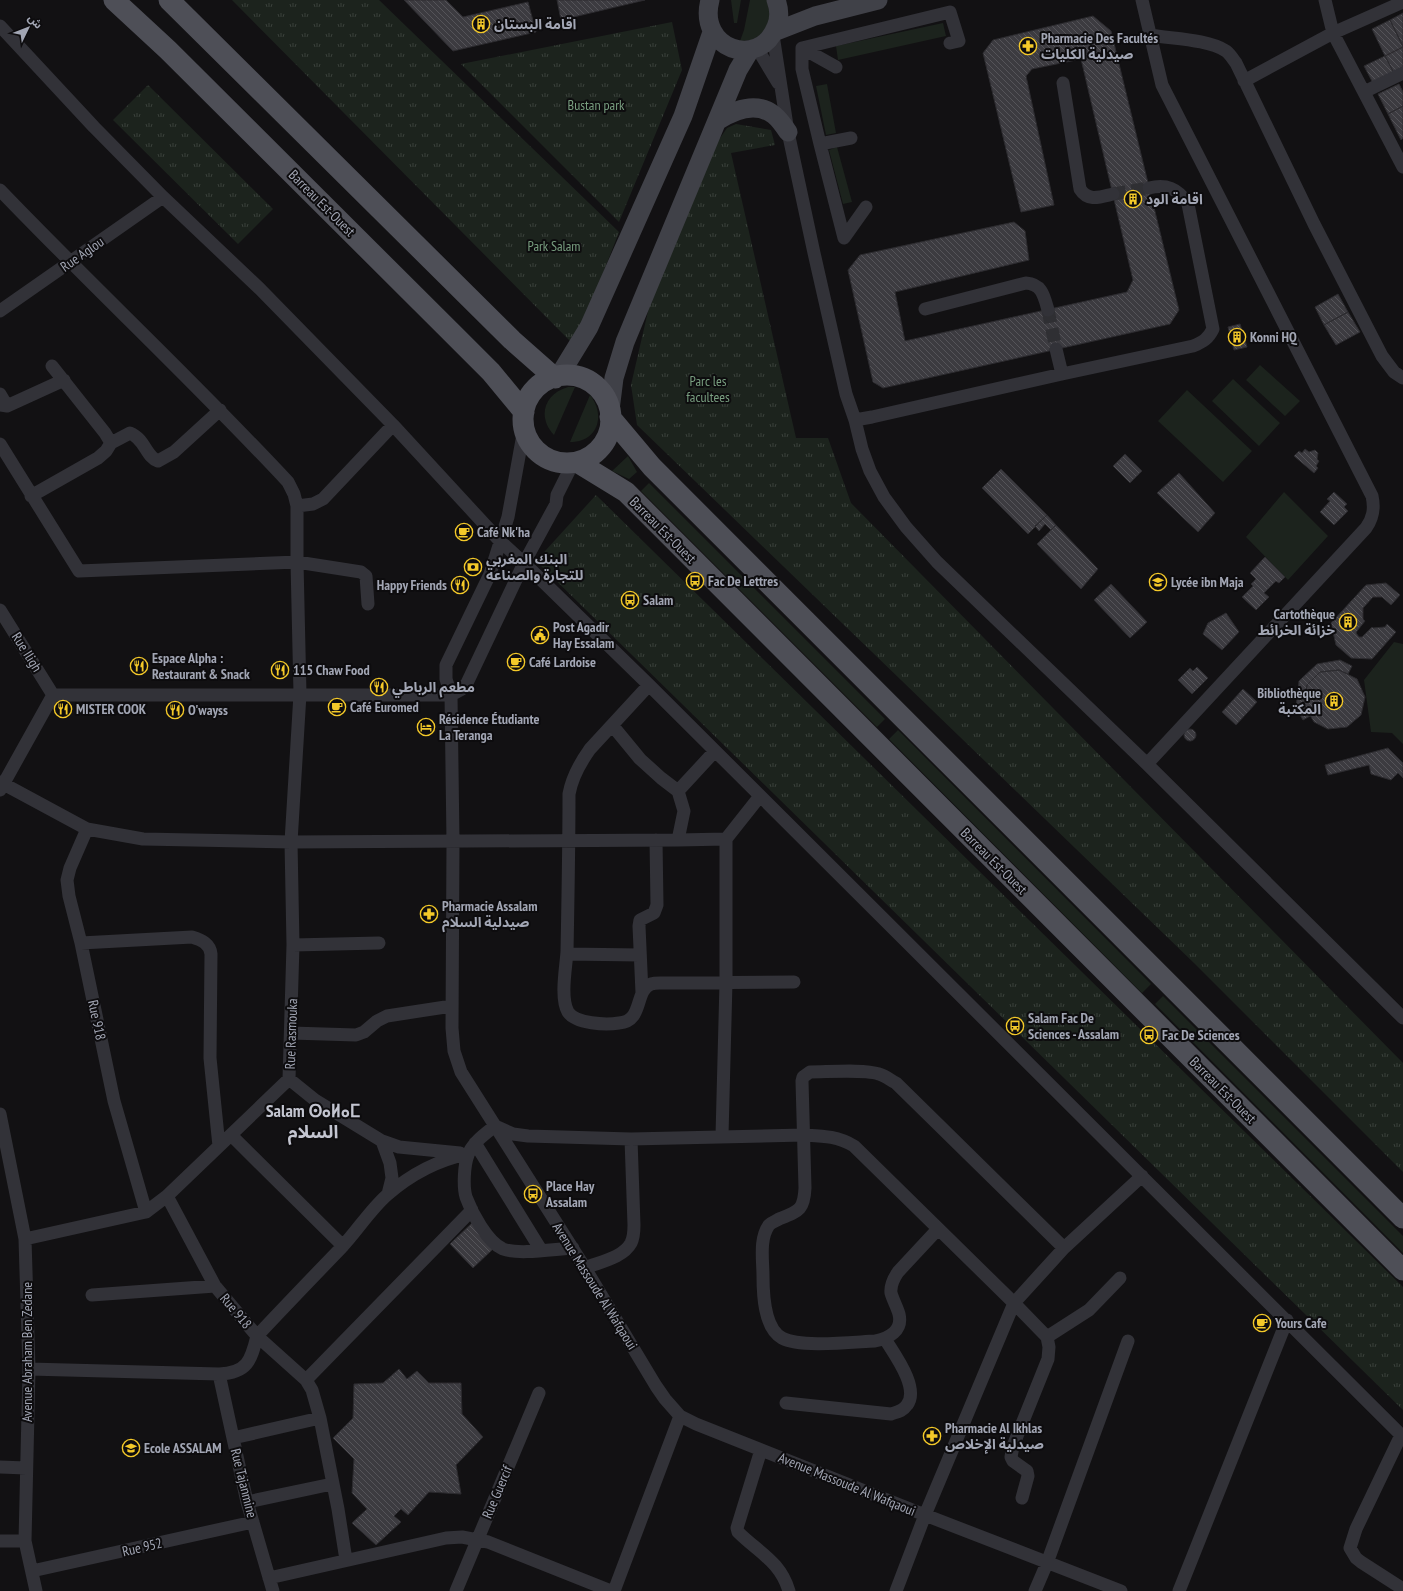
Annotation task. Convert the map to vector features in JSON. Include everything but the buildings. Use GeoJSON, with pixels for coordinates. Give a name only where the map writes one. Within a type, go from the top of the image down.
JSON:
{"type":"FeatureCollection","features":[{"type":"Feature","properties":{"kind":"main road","name":"Barreau Est-Ouest"},"geometry":{"type":"LineString","coordinates":[[114,0],[168,50],[452,332],[491,372],[524,420]]}},
{"type":"Feature","properties":{"kind":"main road"},"geometry":{"type":"LineString","coordinates":[[169,0],[512,340],[557,377]]}},
{"type":"Feature","properties":{"kind":"main road"},"geometry":{"type":"LineString","coordinates":[[710,0],[708,19],[712,32],[717,39],[731,48],[742,50],[763,44],[773,33],[778,24],[779,14],[776,0]]}},
{"type":"Feature","properties":{"kind":"main road"},"geometry":{"type":"LineString","coordinates":[[773,33],[815,16],[878,0]]}},
{"type":"Feature","properties":{"kind":"main road"},"geometry":{"type":"LineString","coordinates":[[557,377],[589,327],[680,123],[712,32]]}},
{"type":"Feature","properties":{"kind":"main road"},"geometry":{"type":"LineString","coordinates":[[753,48],[738,70],[625,342],[614,378],[610,414],[611,427],[607,437],[600,449],[589,457],[575,463],[555,461],[536,451],[529,441],[524,420],[526,403],[531,394],[546,381],[557,377],[576,377],[592,382],[601,392],[610,414],[652,467],[1403,1218]]}},
{"type":"Feature","properties":{"kind":"main road"},"geometry":{"type":"LineString","coordinates":[[717,121],[736,110],[755,108],[774,115],[788,132]]}},
{"type":"Feature","properties":{"kind":"main road","name":"Barreau Est-Ouest"},"geometry":{"type":"LineString","coordinates":[[575,463],[626,492],[1403,1270]]}},
{"type":"Feature","properties":{"kind":"street"},"geometry":{"type":"LineString","coordinates":[[1142,0],[1162,85],[1372,496],[1374,504],[1374,513],[1366,528],[1147,764]]}},
{"type":"Feature","properties":{"kind":"street"},"geometry":{"type":"LineString","coordinates":[[1324,0],[1333,33],[1403,167]]}},
{"type":"Feature","properties":{"kind":"street"},"geometry":{"type":"LineString","coordinates":[[1244,82],[1333,33],[1403,2]]}},
{"type":"Feature","properties":{"kind":"street"},"geometry":{"type":"LineString","coordinates":[[802,48],[950,12],[959,41],[950,43]]}},
{"type":"Feature","properties":{"kind":"street"},"geometry":{"type":"LineString","coordinates":[[0,26],[94,127],[163,197],[260,289],[393,425],[500,541],[524,562],[716,751],[1402,1436],[1356,1529],[1350,1548],[1356,1558],[1361,1562],[1403,1589]]}},
{"type":"Feature","properties":{"kind":"street"},"geometry":{"type":"LineString","coordinates":[[773,33],[788,132],[846,394],[856,420],[862,449],[870,471],[884,497],[906,527],[936,562],[1147,764],[1403,1018]]}},
{"type":"Feature","properties":{"kind":"street"},"geometry":{"type":"LineString","coordinates":[[1150,35],[1206,44],[1226,51],[1236,63],[1244,82],[1382,356],[1400,372]]}},
{"type":"Feature","properties":{"kind":"street"},"geometry":{"type":"LineString","coordinates":[[753,48],[780,86]]}},
{"type":"Feature","properties":{"kind":"street"},"geometry":{"type":"LineString","coordinates":[[802,48],[836,67]]}},
{"type":"Feature","properties":{"kind":"street"},"geometry":{"type":"LineString","coordinates":[[802,48],[802,68],[844,238],[866,207]]}},
{"type":"Feature","properties":{"kind":"street"},"geometry":{"type":"LineString","coordinates":[[1364,92],[1403,73]]}},
{"type":"Feature","properties":{"kind":"street"},"geometry":{"type":"LineString","coordinates":[[1063,84],[1080,189],[1082,193],[1090,198],[1113,194]]}},
{"type":"Feature","properties":{"kind":"street"},"geometry":{"type":"LineString","coordinates":[[820,144],[851,138]]}},
{"type":"Feature","properties":{"kind":"street"},"geometry":{"type":"LineString","coordinates":[[856,420],[1193,346],[1209,338],[1213,329],[1188,204],[1173,188],[1159,185],[1149,188]]}},
{"type":"Feature","properties":{"kind":"street","name":"Rue Rasmouka"},"geometry":{"type":"LineString","coordinates":[[0,190],[70,262],[220,410],[288,482],[294,494],[297,506],[300,694],[291,842],[293,945],[289,1079],[167,1196],[146,1212],[25,1239]]}},
{"type":"Feature","properties":{"kind":"street","name":"Rue Aglou"},"geometry":{"type":"LineString","coordinates":[[0,311],[163,197]]}},
{"type":"Feature","properties":{"kind":"street"},"geometry":{"type":"LineString","coordinates":[[925,309],[1026,283],[1032,283],[1041,289],[1044,294],[1048,310]]}},
{"type":"Feature","properties":{"kind":"street"},"geometry":{"type":"LineString","coordinates":[[1056,349],[1062,374]]}},
{"type":"Feature","properties":{"kind":"street"},"geometry":{"type":"LineString","coordinates":[[52,366],[105,433],[111,443]]}},
{"type":"Feature","properties":{"kind":"street"},"geometry":{"type":"LineString","coordinates":[[0,394],[4,405],[64,380]]}},
{"type":"Feature","properties":{"kind":"street"},"geometry":{"type":"LineString","coordinates":[[31,496],[98,458],[106,451],[111,443],[130,433],[137,436],[150,455],[158,461],[174,452],[220,410]]}},
{"type":"Feature","properties":{"kind":"street","name":"Avenue Massoude Al Wafqaoui"},"geometry":{"type":"LineString","coordinates":[[524,420],[514,486],[490,574],[446,665],[446,679],[451,695],[453,1039],[457,1061],[467,1082],[585,1268],[656,1386],[680,1416],[696,1424],[1047,1564],[1121,1591]]}},
{"type":"Feature","properties":{"kind":"street"},"geometry":{"type":"LineString","coordinates":[[297,506],[313,504],[323,498],[393,425]]}},
{"type":"Feature","properties":{"kind":"street"},"geometry":{"type":"LineString","coordinates":[[0,444],[79,571],[297,562],[356,570],[361,572],[366,576],[368,604]]}},
{"type":"Feature","properties":{"kind":"street"},"geometry":{"type":"LineString","coordinates":[[575,463],[557,495],[556,504],[539,532],[467,683],[462,689],[451,695],[54,695],[1,785],[87,829],[143,839],[291,842],[726,839]]}},
{"type":"Feature","properties":{"kind":"street","name":"Rue Iligh"},"geometry":{"type":"LineString","coordinates":[[0,610],[54,695]]}},
{"type":"Feature","properties":{"kind":"street"},"geometry":{"type":"LineString","coordinates":[[649,685],[594,744],[583,759],[571,784],[569,794],[566,1006],[569,1013],[574,1018],[594,1023],[620,1023],[628,1021],[637,1011],[642,993],[639,926],[640,920],[654,913],[656,905],[656,840]]}},
{"type":"Feature","properties":{"kind":"street"},"geometry":{"type":"LineString","coordinates":[[612,725],[640,759],[678,791],[684,811],[678,840]]}},
{"type":"Feature","properties":{"kind":"street"},"geometry":{"type":"LineString","coordinates":[[678,791],[716,751]]}},
{"type":"Feature","properties":{"kind":"street"},"geometry":{"type":"LineString","coordinates":[[722,1136],[726,982],[726,839],[760,796]]}},
{"type":"Feature","properties":{"kind":"street","name":"Rue 918"},"geometry":{"type":"LineString","coordinates":[[87,829],[70,868],[67,880],[69,896],[81,943],[114,1101],[146,1212]]}},
{"type":"Feature","properties":{"kind":"street"},"geometry":{"type":"LineString","coordinates":[[81,943],[192,937],[208,945],[211,954],[210,1058],[219,1146]]}},
{"type":"Feature","properties":{"kind":"street"},"geometry":{"type":"LineString","coordinates":[[293,945],[379,943]]}},
{"type":"Feature","properties":{"kind":"street"},"geometry":{"type":"LineString","coordinates":[[567,954],[640,955]]}},
{"type":"Feature","properties":{"kind":"street"},"geometry":{"type":"LineString","coordinates":[[642,993],[651,984],[660,982],[794,982]]}},
{"type":"Feature","properties":{"kind":"street"},"geometry":{"type":"LineString","coordinates":[[291,1032],[356,1035],[364,1032],[377,1021],[387,1016],[452,1006]]}},
{"type":"Feature","properties":{"kind":"street"},"geometry":{"type":"LineString","coordinates":[[938,1229],[898,1272],[893,1280],[891,1292],[899,1314],[899,1326],[893,1335],[885,1339],[875,1341],[812,1343],[788,1341],[777,1334],[768,1318],[763,1290],[763,1242],[769,1225],[794,1214],[803,1205],[805,1188],[802,1081],[807,1074],[810,1072],[868,1072],[887,1077],[901,1088],[1064,1248]]}},
{"type":"Feature","properties":{"kind":"street"},"geometry":{"type":"LineString","coordinates":[[289,1079],[315,1100],[382,1140],[399,1146],[468,1154]]}},
{"type":"Feature","properties":{"kind":"street","name":"Avenue Abraham Ben Zedane"},"geometry":{"type":"LineString","coordinates":[[0,1114],[25,1239],[29,1369],[25,1541],[36,1591]]}},
{"type":"Feature","properties":{"kind":"street"},"geometry":{"type":"LineString","coordinates":[[572,1248],[511,1251],[497,1246],[481,1228],[466,1196],[464,1169],[468,1154],[475,1143],[495,1126],[513,1134],[528,1136],[631,1139],[804,1134],[827,1136],[842,1140],[854,1146],[1014,1303],[1047,1338],[1049,1347],[1048,1359],[1013,1446],[1011,1457],[1013,1461],[1027,1470],[1028,1476],[1022,1498]]}},
{"type":"Feature","properties":{"kind":"street"},"geometry":{"type":"LineString","coordinates":[[230,1135],[343,1246]]}},
{"type":"Feature","properties":{"kind":"street"},"geometry":{"type":"LineString","coordinates":[[585,1268],[617,1256],[630,1244],[633,1238],[634,1224],[631,1139]]}},
{"type":"Feature","properties":{"kind":"street"},"geometry":{"type":"LineString","coordinates":[[382,1140],[390,1163],[392,1178],[388,1194]]}},
{"type":"Feature","properties":{"kind":"street"},"geometry":{"type":"LineString","coordinates":[[475,1143],[541,1250]]}},
{"type":"Feature","properties":{"kind":"street"},"geometry":{"type":"LineString","coordinates":[[29,1369],[219,1374],[230,1373],[241,1369],[248,1363],[252,1355],[257,1336],[343,1246],[388,1194],[414,1175],[434,1165],[450,1158],[468,1154]]}},
{"type":"Feature","properties":{"kind":"street"},"geometry":{"type":"LineString","coordinates":[[896,1591],[925,1515],[1014,1303],[1064,1248],[1142,1176]]}},
{"type":"Feature","properties":{"kind":"street","name":"Rue 918"},"geometry":{"type":"LineString","coordinates":[[167,1196],[215,1286],[257,1336],[309,1385]]}},
{"type":"Feature","properties":{"kind":"street"},"geometry":{"type":"LineString","coordinates":[[346,1560],[338,1508],[320,1418],[309,1385],[472,1210]]}},
{"type":"Feature","properties":{"kind":"street"},"geometry":{"type":"LineString","coordinates":[[1047,1338],[1089,1310],[1120,1278]]}},
{"type":"Feature","properties":{"kind":"street"},"geometry":{"type":"LineString","coordinates":[[92,1295],[215,1286]]}},
{"type":"Feature","properties":{"kind":"street"},"geometry":{"type":"LineString","coordinates":[[1179,1591],[1287,1320]]}},
{"type":"Feature","properties":{"kind":"street"},"geometry":{"type":"LineString","coordinates":[[786,1403],[891,1414],[901,1411],[910,1399],[911,1388],[907,1376],[885,1339]]}},
{"type":"Feature","properties":{"kind":"street"},"geometry":{"type":"LineString","coordinates":[[1036,1591],[1128,1342]]}},
{"type":"Feature","properties":{"kind":"street","name":"Rue Tajanmine"},"geometry":{"type":"LineString","coordinates":[[219,1374],[247,1502],[273,1591]]}},
{"type":"Feature","properties":{"kind":"street","name":"Rue Guercif"},"geometry":{"type":"LineString","coordinates":[[459,1585],[539,1393]]}},
{"type":"Feature","properties":{"kind":"street"},"geometry":{"type":"LineString","coordinates":[[269,1578],[446,1538],[462,1537],[488,1542],[613,1591],[680,1416]]}},
{"type":"Feature","properties":{"kind":"street"},"geometry":{"type":"LineString","coordinates":[[233,1438],[320,1418]]}},
{"type":"Feature","properties":{"kind":"street"},"geometry":{"type":"LineString","coordinates":[[761,1450],[737,1528],[738,1532],[775,1565],[785,1577],[789,1591]]}},
{"type":"Feature","properties":{"kind":"street"},"geometry":{"type":"LineString","coordinates":[[0,1467],[26,1468]]}},
{"type":"Feature","properties":{"kind":"street"},"geometry":{"type":"LineString","coordinates":[[247,1502],[332,1484]]}},
{"type":"Feature","properties":{"kind":"street","name":"Rue 952"},"geometry":{"type":"LineString","coordinates":[[32,1572],[253,1522]]}},
{"type":"Feature","properties":{"kind":"street"},"geometry":{"type":"LineString","coordinates":[[0,1541],[25,1541]]}},
{"type":"Feature","properties":{"kind":"street"},"geometry":{"type":"LineString","coordinates":[[459,1585],[468,1591]]}},
{"type":"Feature","properties":{"kind":"green space","name":"Park Salam"},"geometry":{"type":"Polygon","coordinates":[[[232,0],[379,0],[619,232],[595,294],[572,343],[232,0]]]}},
{"type":"Feature","properties":{"kind":"green space"},"geometry":{"type":"Polygon","coordinates":[[[731,0],[741,0],[737,23],[734,23],[731,0]]]}},
{"type":"Feature","properties":{"kind":"green space"},"geometry":{"type":"Polygon","coordinates":[[[750,0],[767,0],[771,17],[765,32],[752,40],[740,41],[744,30],[750,0]]]}},
{"type":"Feature","properties":{"kind":"green space","name":"Bustan park"},"geometry":{"type":"Polygon","coordinates":[[[672,22],[682,70],[619,222],[461,64],[672,22]]]}},
{"type":"Feature","properties":{"kind":"green space"},"geometry":{"type":"Polygon","coordinates":[[[943,23],[946,36],[838,60],[836,46],[943,23]]]}},
{"type":"Feature","properties":{"kind":"green space"},"geometry":{"type":"Polygon","coordinates":[[[827,84],[836,133],[826,135],[816,86],[827,84]]]}},
{"type":"Feature","properties":{"kind":"green space"},"geometry":{"type":"Polygon","coordinates":[[[148,85],[273,209],[238,244],[113,120],[148,85]]]}},
{"type":"Feature","properties":{"kind":"green space","name":"Parc les facultees"},"geometry":{"type":"Polygon","coordinates":[[[736,124],[771,130],[775,145],[731,153],[796,438],[828,438],[851,503],[1403,1063],[1403,1172],[1194,963],[637,425],[631,385],[655,281],[714,147],[727,128],[736,124]]]}},
{"type":"Feature","properties":{"kind":"green space"},"geometry":{"type":"Polygon","coordinates":[[[837,147],[852,202],[843,204],[829,150],[837,147]]]}},
{"type":"Feature","properties":{"kind":"green space"},"geometry":{"type":"Polygon","coordinates":[[[1260,365],[1300,401],[1285,416],[1246,380],[1260,365]]]}},
{"type":"Feature","properties":{"kind":"green space"},"geometry":{"type":"Polygon","coordinates":[[[1233,379],[1280,423],[1259,446],[1212,401],[1233,379]]]}},
{"type":"Feature","properties":{"kind":"green space"},"geometry":{"type":"Polygon","coordinates":[[[568,387],[575,387],[554,435],[546,421],[546,407],[553,395],[568,387]]]}},
{"type":"Feature","properties":{"kind":"green space"},"geometry":{"type":"Polygon","coordinates":[[[1187,390],[1252,451],[1223,482],[1158,421],[1187,390]]]}},
{"type":"Feature","properties":{"kind":"green space"},"geometry":{"type":"Polygon","coordinates":[[[590,395],[598,411],[596,426],[593,432],[587,437],[580,441],[570,442],[590,395]]]}},
{"type":"Feature","properties":{"kind":"green space"},"geometry":{"type":"Polygon","coordinates":[[[628,456],[637,472],[629,479],[612,471],[628,456]]]}},
{"type":"Feature","properties":{"kind":"green space"},"geometry":{"type":"Polygon","coordinates":[[[649,483],[885,719],[877,727],[641,491],[649,483]]]}},
{"type":"Feature","properties":{"kind":"green space"},"geometry":{"type":"Polygon","coordinates":[[[1284,492],[1328,536],[1288,580],[1246,537],[1284,492]]]}},
{"type":"Feature","properties":{"kind":"green space"},"geometry":{"type":"Polygon","coordinates":[[[596,495],[1403,1287],[1403,1410],[536,561],[596,495]]]}},
{"type":"Feature","properties":{"kind":"green space"},"geometry":{"type":"Polygon","coordinates":[[[1394,642],[1403,644],[1403,744],[1392,733],[1371,732],[1364,680],[1394,642]]]}},
{"type":"Feature","properties":{"kind":"green space"},"geometry":{"type":"Polygon","coordinates":[[[898,730],[1151,984],[1142,993],[889,739],[898,730]]]}},
{"type":"Feature","properties":{"kind":"green space"},"geometry":{"type":"Polygon","coordinates":[[[1163,996],[1403,1236],[1403,1253],[1155,1004],[1163,996]]]}},
{"type":"Feature","properties":{"kind":"tunnel"},"geometry":{"type":"LineString","coordinates":[[1113,194],[1149,188]]}},
{"type":"Feature","properties":{"kind":"tunnel"},"geometry":{"type":"LineString","coordinates":[[1048,310],[1056,349]]}},
{"type":"Feature","properties":{"kind":"place","name":"اقامة البستان"},"geometry":{"type":"Point","coordinates":[481,24]}},
{"type":"Feature","properties":{"kind":"place","name":"Pharmacie Des Facultés صيدلية الكليات"},"geometry":{"type":"Point","coordinates":[1028,46]}},
{"type":"Feature","properties":{"kind":"place","name":"اقامة الود"},"geometry":{"type":"Point","coordinates":[1133,199]}},
{"type":"Feature","properties":{"kind":"place","name":"Konni HQ"},"geometry":{"type":"Point","coordinates":[1237,337]}},
{"type":"Feature","properties":{"kind":"place","name":"Café Nk'ha"},"geometry":{"type":"Point","coordinates":[464,532]}},
{"type":"Feature","properties":{"kind":"place","name":"البنك المغربي للتجارة والصناعة"},"geometry":{"type":"Point","coordinates":[473,567]}},
{"type":"Feature","properties":{"kind":"place","name":"Fac De Lettres"},"geometry":{"type":"Point","coordinates":[695,581]}},
{"type":"Feature","properties":{"kind":"place","name":"Lycée ibn Maja"},"geometry":{"type":"Point","coordinates":[1158,582]}},
{"type":"Feature","properties":{"kind":"place","name":"Happy Friends"},"geometry":{"type":"Point","coordinates":[460,585]}},
{"type":"Feature","properties":{"kind":"place","name":"Salam"},"geometry":{"type":"Point","coordinates":[630,600]}},
{"type":"Feature","properties":{"kind":"place","name":"Cartothèque خزائة الخرائط"},"geometry":{"type":"Point","coordinates":[1348,622]}},
{"type":"Feature","properties":{"kind":"place","name":"Post Agadir Hay Essalam"},"geometry":{"type":"Point","coordinates":[540,635]}},
{"type":"Feature","properties":{"kind":"place","name":"Café Lardoise"},"geometry":{"type":"Point","coordinates":[516,662]}},
{"type":"Feature","properties":{"kind":"place","name":"Espace Alpha : Restaurant & Snack"},"geometry":{"type":"Point","coordinates":[139,666]}},
{"type":"Feature","properties":{"kind":"place","name":"115 Chaw Food"},"geometry":{"type":"Point","coordinates":[280,670]}},
{"type":"Feature","properties":{"kind":"place","name":"مطعم الرباطي"},"geometry":{"type":"Point","coordinates":[379,687]}},
{"type":"Feature","properties":{"kind":"place","name":"Bibliothèque المكتبة"},"geometry":{"type":"Point","coordinates":[1334,701]}},
{"type":"Feature","properties":{"kind":"place","name":"Café Euromed"},"geometry":{"type":"Point","coordinates":[337,707]}},
{"type":"Feature","properties":{"kind":"place","name":"MISTER COOK"},"geometry":{"type":"Point","coordinates":[63,709]}},
{"type":"Feature","properties":{"kind":"place","name":"O'wayss"},"geometry":{"type":"Point","coordinates":[175,710]}},
{"type":"Feature","properties":{"kind":"place","name":"Résidence Étudiante La Teranga"},"geometry":{"type":"Point","coordinates":[426,727]}},
{"type":"Feature","properties":{"kind":"place","name":"Pharmacie Assalam صيدلية السلام"},"geometry":{"type":"Point","coordinates":[429,914]}},
{"type":"Feature","properties":{"kind":"place","name":"Salam Fac De Sciences - Assalam"},"geometry":{"type":"Point","coordinates":[1015,1026]}},
{"type":"Feature","properties":{"kind":"place","name":"Fac De Sciences"},"geometry":{"type":"Point","coordinates":[1149,1035]}},
{"type":"Feature","properties":{"kind":"place","name":"Place Hay Assalam"},"geometry":{"type":"Point","coordinates":[533,1194]}},
{"type":"Feature","properties":{"kind":"place","name":"Yours Cafe"},"geometry":{"type":"Point","coordinates":[1262,1323]}},
{"type":"Feature","properties":{"kind":"place","name":"Pharmacie Al Ikhlas صيدلية الإخلاص"},"geometry":{"type":"Point","coordinates":[932,1436]}},
{"type":"Feature","properties":{"kind":"place","name":"Ecole ASSALAM"},"geometry":{"type":"Point","coordinates":[131,1448]}},
{"type":"Feature","properties":{"kind":"district","name":"Salam ⵙⴰⵍⴰⵎ السلام"},"geometry":{"type":"Point","coordinates":[313,1120]}}]}
